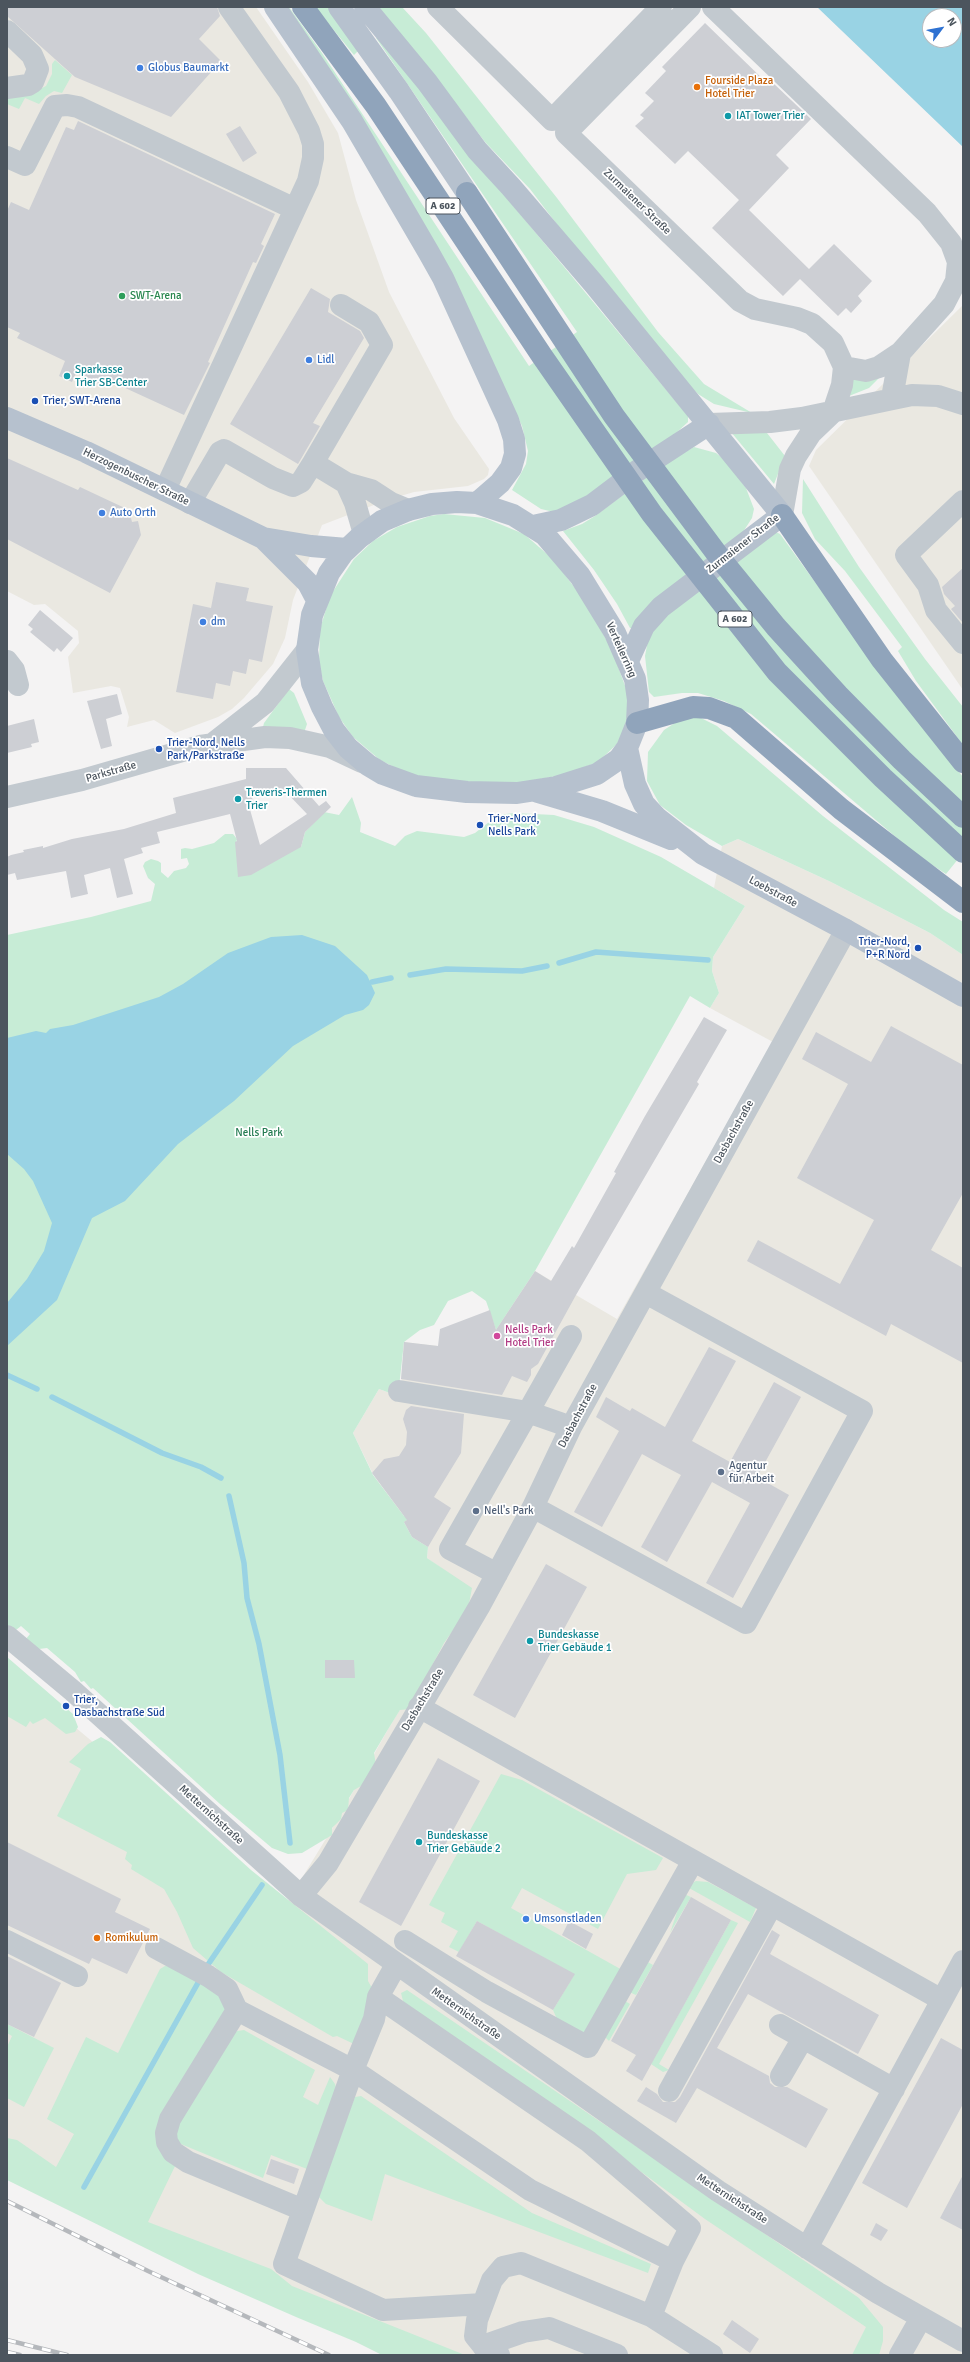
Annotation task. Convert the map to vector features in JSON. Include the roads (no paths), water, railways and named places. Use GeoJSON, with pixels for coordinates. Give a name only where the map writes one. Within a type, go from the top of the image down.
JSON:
{"type":"FeatureCollection","features":[{"type":"Feature","properties":{"kind":"highway","name":"A 602"},"geometry":{"type":"LineString","coordinates":[[303,7],[376,106],[542,356],[652,514],[777,672],[883,778],[963,852]]}},
{"type":"Feature","properties":{"kind":"highway","name":"A 602"},"geometry":{"type":"LineString","coordinates":[[467,193],[564,341],[672,497],[771,621],[868,726],[963,817]]}},
{"type":"Feature","properties":{"kind":"highway"},"geometry":{"type":"LineString","coordinates":[[782,515],[882,660],[963,762]]}},
{"type":"Feature","properties":{"kind":"highway"},"geometry":{"type":"LineString","coordinates":[[637,722],[693,707],[709,708],[736,718],[841,809],[948,891]]}},
{"type":"Feature","properties":{"kind":"main road"},"geometry":{"type":"LineString","coordinates":[[275,7],[352,122],[426,247],[443,278],[508,420],[514,439],[515,454],[510,468],[500,483],[477,503]]}},
{"type":"Feature","properties":{"kind":"main road","name":"A 602"},"geometry":{"type":"LineString","coordinates":[[339,7],[399,91],[467,193]]}},
{"type":"Feature","properties":{"kind":"main road"},"geometry":{"type":"LineString","coordinates":[[364,7],[426,82],[477,150],[511,187],[578,266],[709,424],[782,515]]}},
{"type":"Feature","properties":{"kind":"main road","name":"Herzogenbuscher Straße"},"geometry":{"type":"LineString","coordinates":[[7,418],[165,490],[263,538],[311,546],[347,549]]}},
{"type":"Feature","properties":{"kind":"main road"},"geometry":{"type":"LineString","coordinates":[[533,526],[561,520],[592,505],[649,463],[709,424]]}},
{"type":"Feature","properties":{"kind":"main road","name":"Verteilerring"},"geometry":{"type":"LineString","coordinates":[[477,503],[513,515],[533,526],[557,547],[580,576],[601,608],[628,661],[635,679],[638,700],[637,722],[627,748],[619,759],[597,774],[563,785],[535,791],[467,792],[416,786],[383,774],[368,765],[348,748],[322,707],[312,683],[307,650],[309,631],[317,600],[328,573],[347,549],[382,521],[408,510],[432,504],[477,503]]}},
{"type":"Feature","properties":{"kind":"main road","name":"Zurmaiener Straße"},"geometry":{"type":"LineString","coordinates":[[628,661],[644,626],[660,607],[782,515]]}},
{"type":"Feature","properties":{"kind":"main road","name":"Herzogenbuscher Straße"},"geometry":{"type":"LineString","coordinates":[[263,538],[308,583],[317,600]]}},
{"type":"Feature","properties":{"kind":"main road","name":"Loebstraße"},"geometry":{"type":"LineString","coordinates":[[627,748],[635,784],[644,804],[657,818],[703,854],[846,930],[963,996]]}},
{"type":"Feature","properties":{"kind":"main road"},"geometry":{"type":"LineString","coordinates":[[535,791],[602,811],[653,831],[703,854]]}},
{"type":"Feature","properties":{"kind":"street"},"geometry":{"type":"LineString","coordinates":[[165,490],[308,181],[313,158],[313,144],[309,131],[289,92],[230,7]]}},
{"type":"Feature","properties":{"kind":"street"},"geometry":{"type":"LineString","coordinates":[[438,7],[552,120],[660,7]]}},
{"type":"Feature","properties":{"kind":"street","name":"Zurmaiener Straße"},"geometry":{"type":"LineString","coordinates":[[690,7],[566,133],[736,298],[755,309],[797,318],[812,324],[833,343],[844,368],[842,385],[833,412],[811,433],[796,456],[790,469],[782,515]]}},
{"type":"Feature","properties":{"kind":"street"},"geometry":{"type":"LineString","coordinates":[[713,7],[927,213],[951,243],[958,262],[956,281],[944,304],[900,353],[879,367],[866,371],[844,368]]}},
{"type":"Feature","properties":{"kind":"street"},"geometry":{"type":"LineString","coordinates":[[7,31],[32,55],[38,69],[36,76],[28,85],[7,88]]}},
{"type":"Feature","properties":{"kind":"street"},"geometry":{"type":"LineString","coordinates":[[7,157],[25,165],[54,106],[67,105],[85,111],[295,209]]}},
{"type":"Feature","properties":{"kind":"street"},"geometry":{"type":"LineString","coordinates":[[190,503],[222,451],[228,451],[273,478],[293,486],[301,482],[382,345],[369,322],[341,305]]}},
{"type":"Feature","properties":{"kind":"street"},"geometry":{"type":"LineString","coordinates":[[892,398],[900,353]]}},
{"type":"Feature","properties":{"kind":"street"},"geometry":{"type":"LineString","coordinates":[[709,424],[770,422],[833,412],[892,398],[925,394],[938,396],[963,404]]}},
{"type":"Feature","properties":{"kind":"street"},"geometry":{"type":"LineString","coordinates":[[313,463],[346,483],[371,490],[392,504],[408,510]]}},
{"type":"Feature","properties":{"kind":"street"},"geometry":{"type":"LineString","coordinates":[[346,483],[355,503],[364,534]]}},
{"type":"Feature","properties":{"kind":"street"},"geometry":{"type":"LineString","coordinates":[[963,501],[906,555],[928,585],[936,610],[963,643]]}},
{"type":"Feature","properties":{"kind":"street","name":"Parkstraße"},"geometry":{"type":"LineString","coordinates":[[214,743],[265,703],[307,650]]}},
{"type":"Feature","properties":{"kind":"street"},"geometry":{"type":"LineString","coordinates":[[7,661],[14,670],[18,684]]}},
{"type":"Feature","properties":{"kind":"street","name":"Parkstraße"},"geometry":{"type":"LineString","coordinates":[[7,797],[82,780],[214,743],[266,737],[290,738],[330,747],[368,765]]}},
{"type":"Feature","properties":{"kind":"street","name":"Dasbachstraße"},"geometry":{"type":"LineString","coordinates":[[301,1896],[328,1863],[497,1574],[533,1507],[570,1427],[646,1293],[846,930]]}},
{"type":"Feature","properties":{"kind":"street"},"geometry":{"type":"LineString","coordinates":[[533,1507],[746,1623],[862,1411],[646,1293]]}},
{"type":"Feature","properties":{"kind":"street"},"geometry":{"type":"LineString","coordinates":[[497,1574],[450,1549],[572,1336]]}},
{"type":"Feature","properties":{"kind":"street"},"geometry":{"type":"LineString","coordinates":[[400,1391],[528,1412],[570,1427]]}},
{"type":"Feature","properties":{"kind":"street","name":"Metternichstraße"},"geometry":{"type":"LineString","coordinates":[[7,1636],[73,1691],[301,1896],[396,1965],[718,2191],[878,2293],[963,2342]]}},
{"type":"Feature","properties":{"kind":"street"},"geometry":{"type":"LineString","coordinates":[[419,1707],[942,2000]]}},
{"type":"Feature","properties":{"kind":"street"},"geometry":{"type":"LineString","coordinates":[[405,1941],[488,1992],[588,2047],[693,1861]]}},
{"type":"Feature","properties":{"kind":"street"},"geometry":{"type":"LineString","coordinates":[[668,2092],[772,1905]]}},
{"type":"Feature","properties":{"kind":"street"},"geometry":{"type":"LineString","coordinates":[[7,1940],[77,1976]]}},
{"type":"Feature","properties":{"kind":"street"},"geometry":{"type":"LineString","coordinates":[[156,1948],[208,1976],[227,1989],[238,2010],[352,2070],[530,2190],[673,2261]]}},
{"type":"Feature","properties":{"kind":"street"},"geometry":{"type":"LineString","coordinates":[[807,2248],[963,1961]]}},
{"type":"Feature","properties":{"kind":"street"},"geometry":{"type":"LineString","coordinates":[[396,1965],[378,1997],[374,2019],[352,2070],[284,2264],[384,2310],[483,2304]]}},
{"type":"Feature","properties":{"kind":"street"},"geometry":{"type":"LineString","coordinates":[[378,1997],[588,2141],[690,2228],[673,2261],[650,2316]]}},
{"type":"Feature","properties":{"kind":"street"},"geometry":{"type":"LineString","coordinates":[[238,2010],[170,2119],[166,2133],[167,2142],[173,2152],[188,2162],[303,2210]]}},
{"type":"Feature","properties":{"kind":"street"},"geometry":{"type":"LineString","coordinates":[[780,2025],[894,2089]]}},
{"type":"Feature","properties":{"kind":"street"},"geometry":{"type":"LineString","coordinates":[[781,2076],[803,2038]]}},
{"type":"Feature","properties":{"kind":"street"},"geometry":{"type":"LineString","coordinates":[[617,2355],[549,2328],[523,2332],[491,2350],[476,2336],[477,2320],[492,2280],[503,2267],[521,2263],[650,2316],[712,2355]]}},
{"type":"Feature","properties":{"kind":"street"},"geometry":{"type":"LineString","coordinates":[[900,2355],[920,2318]]}},
{"type":"Feature","properties":{"kind":"water"},"geometry":{"type":"Polygon","coordinates":[[[817,7],[963,7],[963,147],[817,7]]]}},
{"type":"Feature","properties":{"kind":"water"},"geometry":{"type":"Polygon","coordinates":[[[302,935],[335,946],[367,975],[375,993],[369,1005],[363,1010],[345,1015],[293,1046],[234,1101],[178,1144],[125,1201],[92,1218],[57,1300],[7,1346],[7,1303],[27,1279],[44,1251],[52,1223],[33,1181],[24,1169],[7,1154],[7,1038],[36,1031],[46,1033],[50,1029],[73,1025],[159,997],[183,984],[228,953],[271,937],[302,935]]]}},
{"type":"Feature","properties":{"kind":"waterway"},"geometry":{"type":"LineString","coordinates":[[559,963],[596,952],[708,960]]}},
{"type":"Feature","properties":{"kind":"waterway"},"geometry":{"type":"LineString","coordinates":[[410,975],[446,969],[522,971],[547,966]]}},
{"type":"Feature","properties":{"kind":"waterway"},"geometry":{"type":"LineString","coordinates":[[372,982],[391,978]]}},
{"type":"Feature","properties":{"kind":"waterway"},"geometry":{"type":"LineString","coordinates":[[7,1375],[37,1389]]}},
{"type":"Feature","properties":{"kind":"waterway"},"geometry":{"type":"LineString","coordinates":[[52,1397],[162,1453],[201,1467],[221,1478]]}},
{"type":"Feature","properties":{"kind":"waterway"},"geometry":{"type":"LineString","coordinates":[[229,1496],[244,1563],[247,1598],[259,1644],[280,1755],[290,1843]]}},
{"type":"Feature","properties":{"kind":"waterway"},"geometry":{"type":"LineString","coordinates":[[205,1969],[262,1885]]}},
{"type":"Feature","properties":{"kind":"waterway"},"geometry":{"type":"LineString","coordinates":[[84,2187],[199,1981]]}},
{"type":"Feature","properties":{"kind":"railway"},"geometry":{"type":"LineString","coordinates":[[7,2201],[148,2271],[329,2355]]}},
{"type":"Feature","properties":{"kind":"railway"},"geometry":{"type":"LineString","coordinates":[[7,2340],[67,2355]]}},
{"type":"Feature","properties":{"kind":"railway"},"geometry":{"type":"LineString","coordinates":[[7,2352],[20,2355]]}},
{"type":"Feature","properties":{"kind":"place","name":"Globus Baumarkt"},"geometry":{"type":"Point","coordinates":[140,68]}},
{"type":"Feature","properties":{"kind":"place","name":"Fourside Plaza Hotel Trier"},"geometry":{"type":"Point","coordinates":[697,87]}},
{"type":"Feature","properties":{"kind":"place","name":"IAT Tower Trier"},"geometry":{"type":"Point","coordinates":[728,116]}},
{"type":"Feature","properties":{"kind":"place","name":"SWT-Arena"},"geometry":{"type":"Point","coordinates":[122,296]}},
{"type":"Feature","properties":{"kind":"place","name":"Lidl"},"geometry":{"type":"Point","coordinates":[309,360]}},
{"type":"Feature","properties":{"kind":"place","name":"Sparkasse Trier SB-Center"},"geometry":{"type":"Point","coordinates":[67,376]}},
{"type":"Feature","properties":{"kind":"place","name":"Trier, SWT-Arena"},"geometry":{"type":"Point","coordinates":[35,401]}},
{"type":"Feature","properties":{"kind":"place","name":"Auto Orth"},"geometry":{"type":"Point","coordinates":[102,513]}},
{"type":"Feature","properties":{"kind":"place","name":"dm"},"geometry":{"type":"Point","coordinates":[203,622]}},
{"type":"Feature","properties":{"kind":"place","name":"Trier-Nord, Nells Park/Parkstraße"},"geometry":{"type":"Point","coordinates":[159,749]}},
{"type":"Feature","properties":{"kind":"place","name":"Treveris-Thermen Trier"},"geometry":{"type":"Point","coordinates":[238,799]}},
{"type":"Feature","properties":{"kind":"place","name":"Trier-Nord, Nells Park"},"geometry":{"type":"Point","coordinates":[480,825]}},
{"type":"Feature","properties":{"kind":"place","name":"Trier-Nord, P+R Nord"},"geometry":{"type":"Point","coordinates":[918,948]}},
{"type":"Feature","properties":{"kind":"place","name":"Nells Park Hotel Trier"},"geometry":{"type":"Point","coordinates":[497,1336]}},
{"type":"Feature","properties":{"kind":"place","name":"Agentur für Arbeit"},"geometry":{"type":"Point","coordinates":[721,1472]}},
{"type":"Feature","properties":{"kind":"place","name":"Nell's Park"},"geometry":{"type":"Point","coordinates":[476,1511]}},
{"type":"Feature","properties":{"kind":"place","name":"Bundeskasse Trier Gebäude 1"},"geometry":{"type":"Point","coordinates":[530,1641]}},
{"type":"Feature","properties":{"kind":"place","name":"Trier, Dasbachstraße Süd"},"geometry":{"type":"Point","coordinates":[66,1706]}},
{"type":"Feature","properties":{"kind":"place","name":"Bundeskasse Trier Gebäude 2"},"geometry":{"type":"Point","coordinates":[419,1842]}},
{"type":"Feature","properties":{"kind":"place","name":"Umsonstladen"},"geometry":{"type":"Point","coordinates":[526,1919]}},
{"type":"Feature","properties":{"kind":"place","name":"Romikulum"},"geometry":{"type":"Point","coordinates":[97,1938]}},
{"type":"Feature","properties":{"kind":"park label","name":"Nells Park"},"geometry":{"type":"Point","coordinates":[259,1133]}}]}
